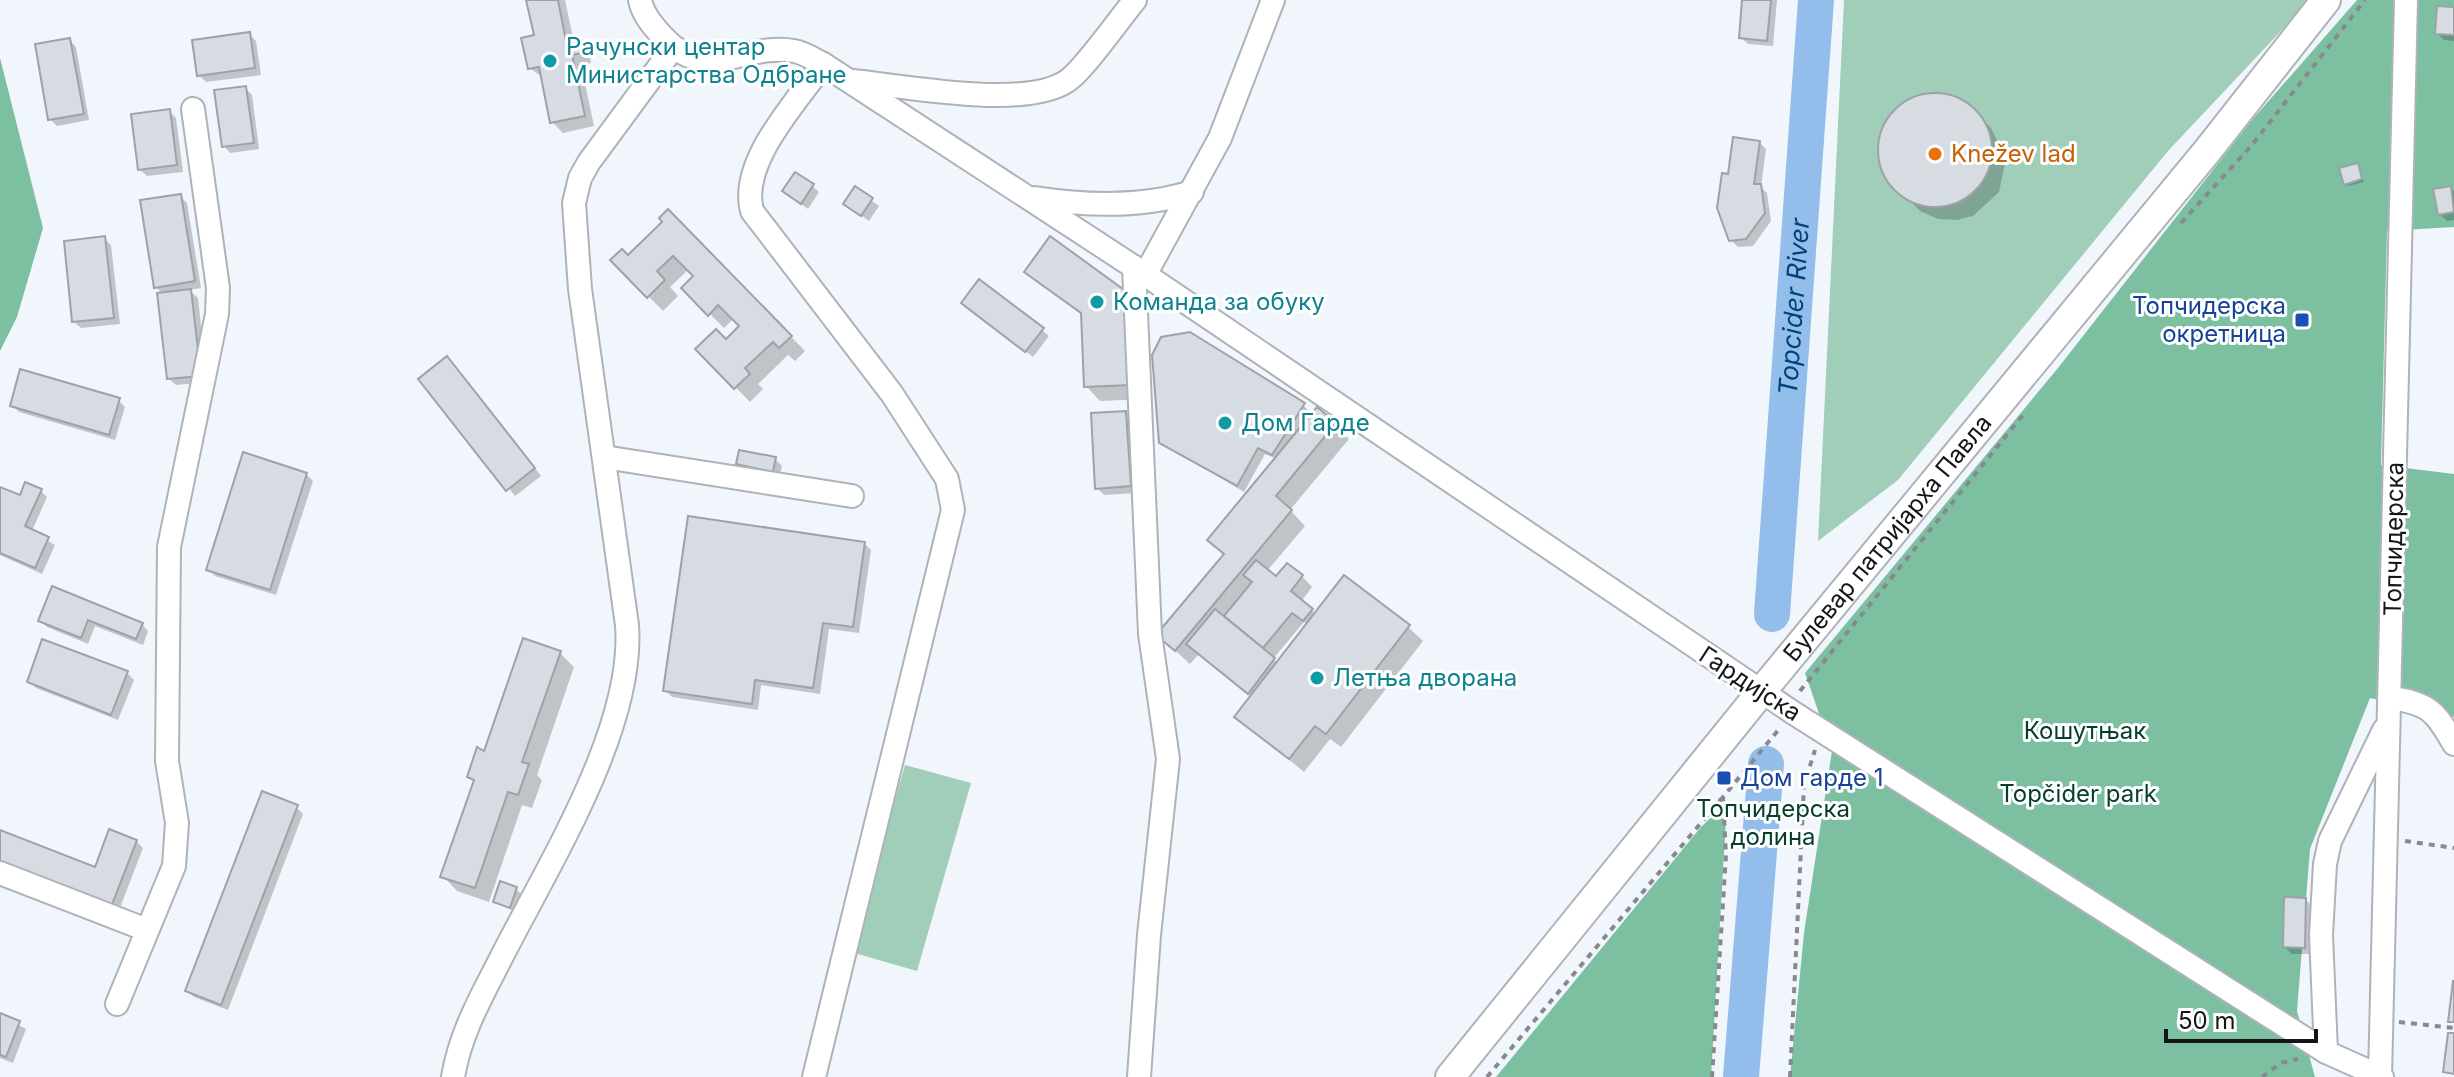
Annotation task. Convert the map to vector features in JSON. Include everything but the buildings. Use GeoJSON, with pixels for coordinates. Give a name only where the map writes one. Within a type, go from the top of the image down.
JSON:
{"type":"FeatureCollection","features":[{"type":"Feature","properties":{"kind":"main road","name":"Булевар патријарха Павла"},"geometry":{"type":"LineString","coordinates":[[1450,1077],[1761,692],[2137,237],[2326,0]]}},
{"type":"Feature","properties":{"kind":"street"},"geometry":{"type":"LineString","coordinates":[[453,1077],[467,1026],[579,803],[620,705],[630,656],[580,289],[576,189],[589,162],[673,48],[646,17],[640,0]]}},
{"type":"Feature","properties":{"kind":"street"},"geometry":{"type":"LineString","coordinates":[[848,81],[1001,96],[1042,91],[1068,81],[1135,0]]}},
{"type":"Feature","properties":{"kind":"street"},"geometry":{"type":"LineString","coordinates":[[1139,1077],[1149,935],[1168,759],[1150,634],[1139,271],[1192,192],[1220,138],[1273,0]]}},
{"type":"Feature","properties":{"kind":"street","name":"Топчидерска"},"geometry":{"type":"LineString","coordinates":[[2381,1077],[2406,0]]}},
{"type":"Feature","properties":{"kind":"street","name":"Гардијска"},"geometry":{"type":"LineString","coordinates":[[673,48],[687,57],[708,61],[797,52],[823,64],[1139,271],[1761,692],[2326,1052],[2381,1077]]}},
{"type":"Feature","properties":{"kind":"street"},"geometry":{"type":"LineString","coordinates":[[814,1077],[953,510],[947,479],[892,394],[752,211],[750,191],[755,165],[823,64]]}},
{"type":"Feature","properties":{"kind":"street"},"geometry":{"type":"LineString","coordinates":[[117,1004],[174,866],[178,844],[167,761],[169,547],[217,324],[218,288],[193,109]]}},
{"type":"Feature","properties":{"kind":"street"},"geometry":{"type":"LineString","coordinates":[[1026,197],[1079,205],[1131,203],[1192,192]]}},
{"type":"Feature","properties":{"kind":"street"},"geometry":{"type":"LineString","coordinates":[[604,457],[852,496]]}},
{"type":"Feature","properties":{"kind":"street"},"geometry":{"type":"LineString","coordinates":[[2326,1052],[2321,935],[2325,864],[2330,841],[2390,708],[2414,701],[2436,713],[2454,744]]}},
{"type":"Feature","properties":{"kind":"street"},"geometry":{"type":"LineString","coordinates":[[0,873],[147,930]]}},
{"type":"Feature","properties":{"kind":"path"},"geometry":{"type":"LineString","coordinates":[[2173,232],[2252,145],[2352,12],[2365,0]]}},
{"type":"Feature","properties":{"kind":"path"},"geometry":{"type":"LineString","coordinates":[[1487,1077],[1723,797],[2027,410]]}},
{"type":"Feature","properties":{"kind":"path"},"geometry":{"type":"LineString","coordinates":[[1790,1077],[1804,785],[1821,730]]}},
{"type":"Feature","properties":{"kind":"path"},"geometry":{"type":"LineString","coordinates":[[1712,1077],[1726,855],[1723,797]]}},
{"type":"Feature","properties":{"kind":"path"},"geometry":{"type":"LineString","coordinates":[[2381,1021],[2454,1028]]}},
{"type":"Feature","properties":{"kind":"path"},"geometry":{"type":"LineString","coordinates":[[2262,1077],[2281,1063],[2326,1052]]}},
{"type":"Feature","properties":{"kind":"green space"},"geometry":{"type":"Polygon","coordinates":[[[1844,0],[2310,0],[2168,151],[1898,480],[1818,541],[1844,0]]]}},
{"type":"Feature","properties":{"kind":"green space","name":"Кошутњак"},"geometry":{"type":"Polygon","coordinates":[[[2357,0],[2454,0],[2454,227],[2387,231],[2381,465],[2454,474],[2454,717],[2370,698],[2310,849],[2297,1011],[2315,1077],[1790,1077],[1804,933],[1832,751],[1805,673],[2058,368],[2252,120],[2357,0]]]}},
{"type":"Feature","properties":{"kind":"green space"},"geometry":{"type":"Polygon","coordinates":[[[0,58],[43,228],[17,317],[0,351],[0,58]]]}},
{"type":"Feature","properties":{"kind":"green space"},"geometry":{"type":"Polygon","coordinates":[[[905,765],[971,783],[917,971],[851,952],[905,765]]]}},
{"type":"Feature","properties":{"kind":"green space"},"geometry":{"type":"Polygon","coordinates":[[[1727,802],[1711,1077],[1496,1077],[1701,827],[1727,802]]]}},
{"type":"Feature","properties":{"kind":"waterway","name":"Topcider River"},"geometry":{"type":"LineString","coordinates":[[1772,614],[1816,0]]}},
{"type":"Feature","properties":{"kind":"waterway","name":"Topcider River"},"geometry":{"type":"LineString","coordinates":[[1741,1077],[1766,764]]}},
{"type":"Feature","properties":{"kind":"place","name":"Рачунски центар Министарства Одбране"},"geometry":{"type":"Point","coordinates":[550,61]}},
{"type":"Feature","properties":{"kind":"place","name":"Knežev lad"},"geometry":{"type":"Point","coordinates":[1935,154]}},
{"type":"Feature","properties":{"kind":"place","name":"Команда за обуку"},"geometry":{"type":"Point","coordinates":[1097,302]}},
{"type":"Feature","properties":{"kind":"place","name":"Топчидерска окретница"},"geometry":{"type":"Point","coordinates":[2302,320]}},
{"type":"Feature","properties":{"kind":"place","name":"Дом Гарде"},"geometry":{"type":"Point","coordinates":[1225,423]}},
{"type":"Feature","properties":{"kind":"place","name":"Летња дворана"},"geometry":{"type":"Point","coordinates":[1317,678]}},
{"type":"Feature","properties":{"kind":"place","name":"Дом гарде 1"},"geometry":{"type":"Point","coordinates":[1724,778]}},
{"type":"Feature","properties":{"kind":"park label","name":"Topčider park"},"geometry":{"type":"Point","coordinates":[2078,794]}},
{"type":"Feature","properties":{"kind":"park label","name":"Топчидерска долина"},"geometry":{"type":"Point","coordinates":[1773,823]}}]}
